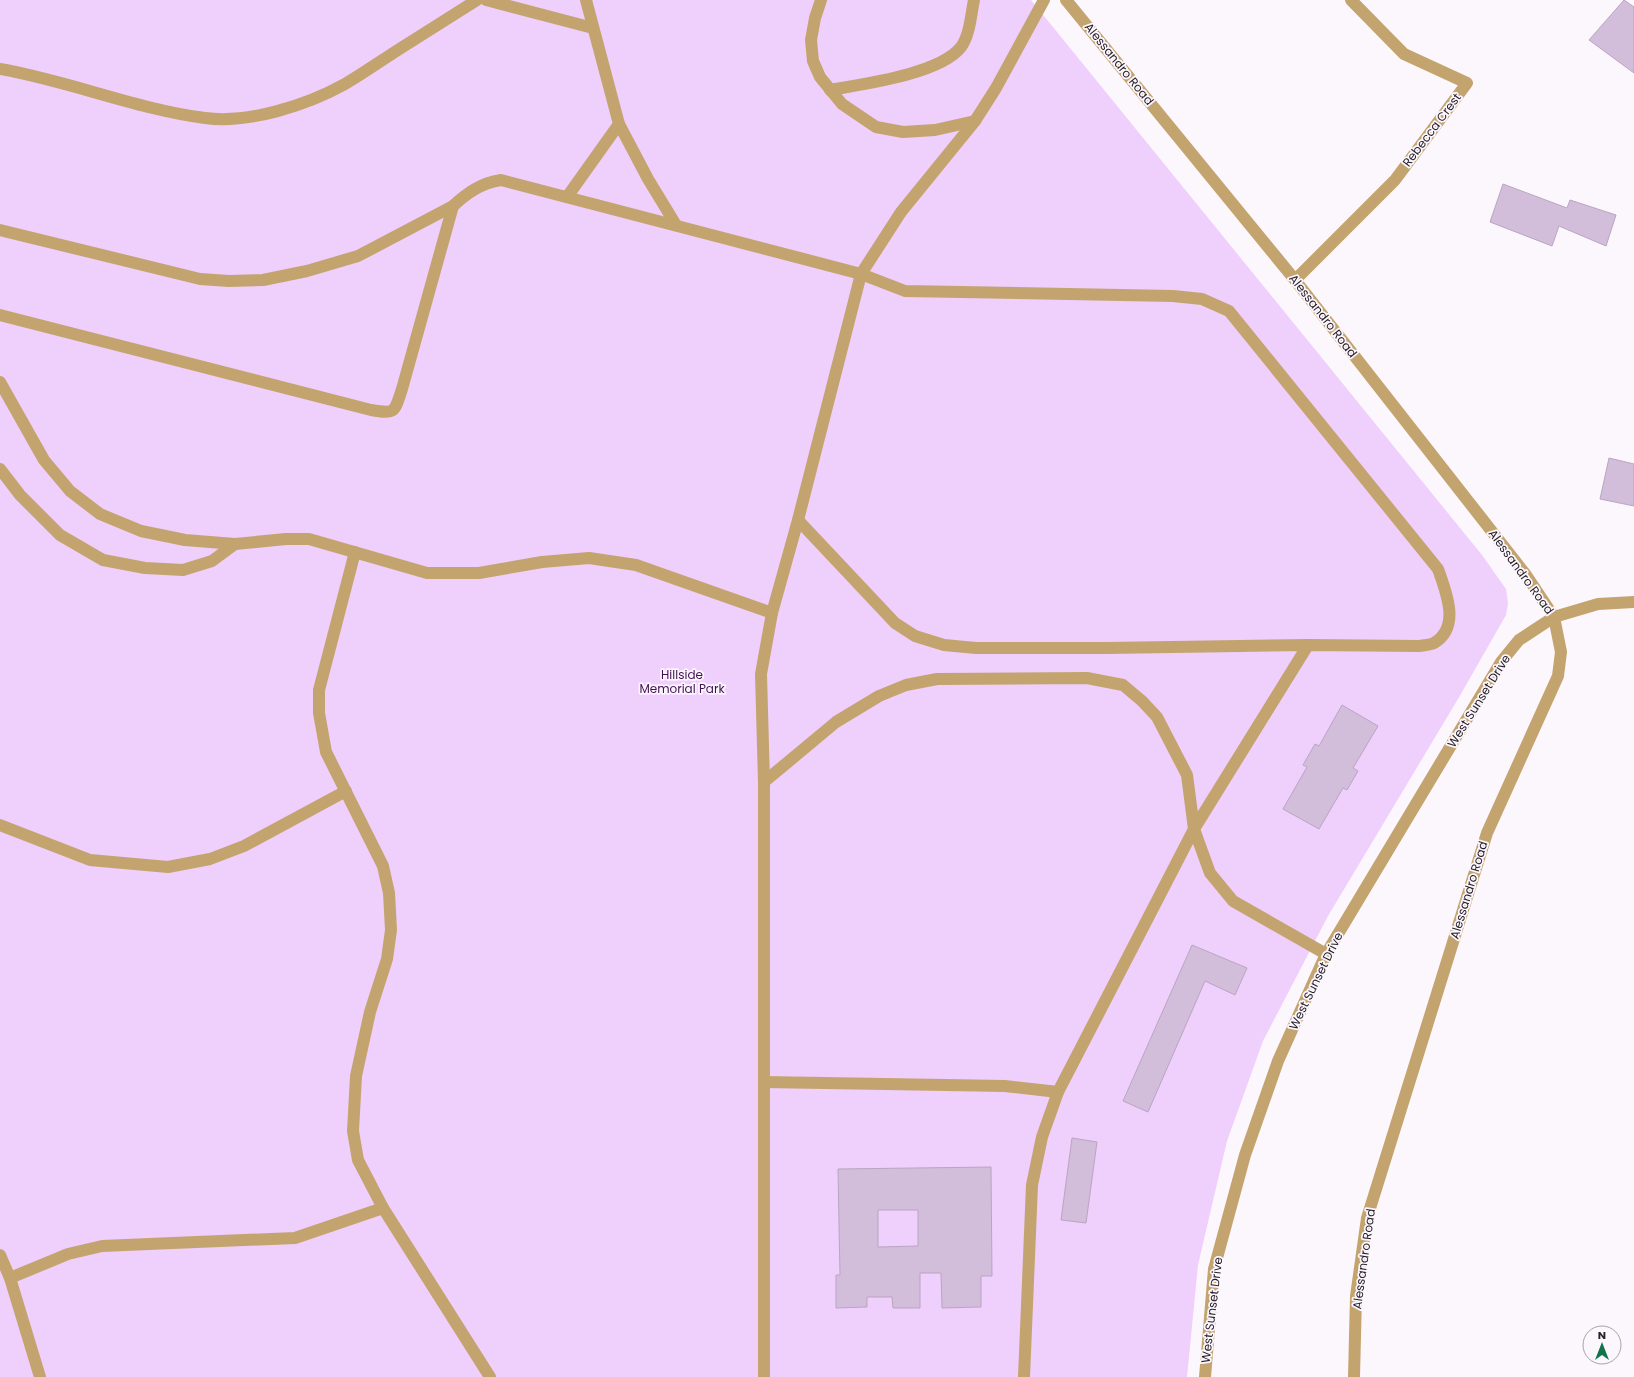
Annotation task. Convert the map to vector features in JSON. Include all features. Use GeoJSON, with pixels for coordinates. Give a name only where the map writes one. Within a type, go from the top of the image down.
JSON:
{"type":"FeatureCollection","features":[{"type":"Feature","properties":{"kind":"street"},"geometry":{"type":"LineString","coordinates":[[0,68],[26,73],[177,114],[207,118],[238,118],[268,113],[305,102],[344,84],[477,0]]}},
{"type":"Feature","properties":{"kind":"street"},"geometry":{"type":"LineString","coordinates":[[486,0],[593,28]]}},
{"type":"Feature","properties":{"kind":"street"},"geometry":{"type":"LineString","coordinates":[[586,0],[619,124],[648,179],[676,225]]}},
{"type":"Feature","properties":{"kind":"street"},"geometry":{"type":"LineString","coordinates":[[821,0],[815,18],[811,40],[813,61],[820,77],[842,104],[876,127],[903,132],[935,130],[975,121]]}},
{"type":"Feature","properties":{"kind":"street"},"geometry":{"type":"LineString","coordinates":[[830,90],[903,76],[932,66],[953,55],[962,46],[967,32],[974,0]]}},
{"type":"Feature","properties":{"kind":"street"},"geometry":{"type":"LineString","coordinates":[[764,1377],[764,782],[761,674],[772,613],[798,520],[861,274],[900,212],[975,121],[996,88],[1044,0]]}},
{"type":"Feature","properties":{"kind":"street","name":"Alessandro Road"},"geometry":{"type":"LineString","coordinates":[[1066,0],[1295,280],[1526,575],[1554,617],[1561,652],[1558,676],[1487,833],[1367,1218],[1356,1296],[1354,1377]]}},
{"type":"Feature","properties":{"kind":"street","name":"Rebecca Crest"},"geometry":{"type":"LineString","coordinates":[[1295,280],[1395,180],[1467,83],[1404,54],[1351,0]]}},
{"type":"Feature","properties":{"kind":"street"},"geometry":{"type":"LineString","coordinates":[[567,197],[619,124]]}},
{"type":"Feature","properties":{"kind":"street"},"geometry":{"type":"LineString","coordinates":[[0,230],[200,279],[229,281],[263,280],[307,271],[358,256],[453,206],[466,194],[487,182],[501,180],[861,274],[905,291],[1173,296],[1202,299],[1229,311],[1438,569],[1448,601],[1450,620],[1446,632],[1434,644],[1419,646],[1308,645],[976,648],[944,644],[916,636],[895,623],[798,520]]}},
{"type":"Feature","properties":{"kind":"street"},"geometry":{"type":"LineString","coordinates":[[0,315],[371,410],[388,413],[393,411],[397,406],[453,206]]}},
{"type":"Feature","properties":{"kind":"street"},"geometry":{"type":"LineString","coordinates":[[0,382],[44,460],[70,491],[100,514],[141,531],[185,540],[235,544],[297,538],[309,539],[427,573],[479,573],[542,562],[589,558],[636,565],[772,613]]}},
{"type":"Feature","properties":{"kind":"street"},"geometry":{"type":"LineString","coordinates":[[0,469],[20,495],[60,535],[103,560],[145,568],[183,570],[212,561],[235,544]]}},
{"type":"Feature","properties":{"kind":"street"},"geometry":{"type":"LineString","coordinates":[[355,552],[319,690],[319,713],[326,752],[383,866],[389,893],[391,930],[387,959],[370,1012],[356,1076],[353,1131],[358,1160],[383,1208],[490,1377]]}},
{"type":"Feature","properties":{"kind":"street","name":"West Sunset Drive"},"geometry":{"type":"LineString","coordinates":[[1204,1377],[1214,1269],[1245,1155],[1278,1062],[1326,954],[1501,662],[1519,640],[1554,617],[1598,604],[1634,602]]}},
{"type":"Feature","properties":{"kind":"street"},"geometry":{"type":"LineString","coordinates":[[1024,1377],[1032,1184],[1042,1137],[1058,1092],[1194,829],[1308,645]]}},
{"type":"Feature","properties":{"kind":"street"},"geometry":{"type":"LineString","coordinates":[[764,782],[836,722],[879,696],[906,685],[937,679],[1087,678],[1123,685],[1142,701],[1157,717],[1187,775],[1194,829],[1210,873],[1233,901],[1326,954]]}},
{"type":"Feature","properties":{"kind":"street"},"geometry":{"type":"LineString","coordinates":[[0,824],[90,860],[168,867],[210,859],[244,846],[346,791]]}},
{"type":"Feature","properties":{"kind":"street"},"geometry":{"type":"LineString","coordinates":[[764,1082],[1005,1086],[1058,1092]]}},
{"type":"Feature","properties":{"kind":"street"},"geometry":{"type":"LineString","coordinates":[[10,1278],[68,1254],[102,1246],[295,1238],[383,1208]]}},
{"type":"Feature","properties":{"kind":"street"},"geometry":{"type":"LineString","coordinates":[[0,1255],[10,1278],[40,1377]]}},
{"type":"Feature","properties":{"kind":"green space","name":"Hillside Memorial Park"},"geometry":{"type":"Polygon","coordinates":[[[0,0],[1031,0],[1482,555],[1506,589],[1508,603],[1506,615],[1458,699],[1328,916],[1263,1041],[1227,1141],[1198,1265],[1187,1377],[0,1377],[0,0]]]}},
{"type":"Feature","properties":{"kind":"building"},"geometry":{"type":"Polygon","coordinates":[[[1624,0],[1634,7],[1634,73],[1589,40],[1624,0]]]}},
{"type":"Feature","properties":{"kind":"building"},"geometry":{"type":"Polygon","coordinates":[[[1503,184],[1567,208],[1570,200],[1616,215],[1606,246],[1559,226],[1552,246],[1490,222],[1503,184]]]}},
{"type":"Feature","properties":{"kind":"building"},"geometry":{"type":"Polygon","coordinates":[[[1609,458],[1634,464],[1634,506],[1600,499],[1609,458]]]}},
{"type":"Feature","properties":{"kind":"building"},"geometry":{"type":"Polygon","coordinates":[[[1342,705],[1378,726],[1353,768],[1358,771],[1347,790],[1343,788],[1319,829],[1283,809],[1307,767],[1303,765],[1315,744],[1319,746],[1342,705]]]}},
{"type":"Feature","properties":{"kind":"building"},"geometry":{"type":"Polygon","coordinates":[[[1192,945],[1247,968],[1235,995],[1205,981],[1148,1112],[1123,1101],[1192,945]]]}},
{"type":"Feature","properties":{"kind":"building"},"geometry":{"type":"Polygon","coordinates":[[[1072,1138],[1097,1142],[1086,1223],[1061,1220],[1072,1138]]]}},
{"type":"Feature","properties":{"kind":"building"},"geometry":{"type":"Polygon","coordinates":[[[991,1167],[992,1276],[981,1276],[981,1307],[942,1308],[941,1273],[920,1273],[920,1308],[893,1308],[892,1297],[867,1297],[867,1307],[836,1308],[836,1275],[840,1275],[838,1169],[991,1167]],[[878,1210],[878,1247],[918,1246],[918,1210],[878,1210]]]}}]}
